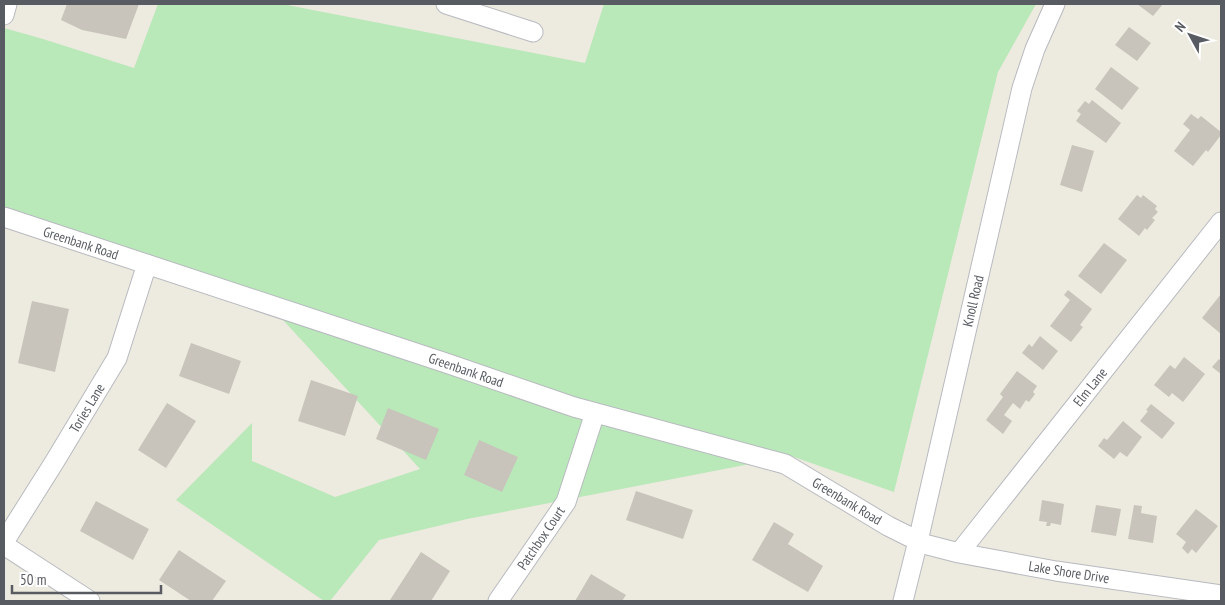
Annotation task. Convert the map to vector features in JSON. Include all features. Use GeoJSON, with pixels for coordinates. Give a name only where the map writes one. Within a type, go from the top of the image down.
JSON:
{"type":"FeatureCollection","features":[{"type":"Feature","properties":{"kind":"street"},"geometry":{"type":"LineString","coordinates":[[4,16],[8,4]]}},
{"type":"Feature","properties":{"kind":"street"},"geometry":{"type":"LineString","coordinates":[[446,4],[533,32]]}},
{"type":"Feature","properties":{"kind":"street","name":"Knoll Road"},"geometry":{"type":"LineString","coordinates":[[902,601],[918,541],[1022,88],[1035,49],[1055,4]]}},
{"type":"Feature","properties":{"kind":"street","name":"Greenbank Road"},"geometry":{"type":"LineString","coordinates":[[4,217],[574,407],[785,464],[888,526],[918,541]]}},
{"type":"Feature","properties":{"kind":"street","name":"Elm Lane"},"geometry":{"type":"LineString","coordinates":[[959,553],[1221,222]]}},
{"type":"Feature","properties":{"kind":"street","name":"Tories Lane"},"geometry":{"type":"LineString","coordinates":[[4,543],[117,358],[146,264]]}},
{"type":"Feature","properties":{"kind":"street","name":"Patchbox Court"},"geometry":{"type":"LineString","coordinates":[[498,601],[566,502],[596,413]]}},
{"type":"Feature","properties":{"kind":"street","name":"Lake Shore Drive"},"geometry":{"type":"LineString","coordinates":[[918,541],[959,553],[1056,571],[1216,594]]}},
{"type":"Feature","properties":{"kind":"street"},"geometry":{"type":"LineString","coordinates":[[4,543],[90,601]]}},
{"type":"Feature","properties":{"kind":"green space"},"geometry":{"type":"Polygon","coordinates":[[[158,4],[282,4],[585,63],[604,4],[1036,4],[998,72],[894,492],[791,456],[467,519],[379,540],[330,601],[324,601],[176,500],[252,423],[252,461],[335,497],[420,469],[260,295],[4,218],[4,28],[134,68],[158,4]]]}},
{"type":"Feature","properties":{"kind":"building"},"geometry":{"type":"Polygon","coordinates":[[[67,4],[139,4],[126,39],[82,30],[61,20],[67,4]]]}},
{"type":"Feature","properties":{"kind":"building"},"geometry":{"type":"Polygon","coordinates":[[[1137,4],[1163,4],[1153,16],[1137,4]]]}},
{"type":"Feature","properties":{"kind":"building"},"geometry":{"type":"Polygon","coordinates":[[[1129,27],[1151,43],[1137,61],[1115,45],[1129,27]]]}},
{"type":"Feature","properties":{"kind":"building"},"geometry":{"type":"Polygon","coordinates":[[[1111,67],[1139,88],[1122,110],[1095,89],[1111,67]]]}},
{"type":"Feature","properties":{"kind":"building"},"geometry":{"type":"Polygon","coordinates":[[[1092,100],[1121,123],[1106,143],[1076,121],[1081,114],[1077,111],[1085,101],[1089,104],[1092,100]]]}},
{"type":"Feature","properties":{"kind":"building"},"geometry":{"type":"Polygon","coordinates":[[[1191,114],[1198,119],[1201,116],[1221,132],[1221,135],[1208,152],[1206,150],[1193,166],[1174,151],[1190,130],[1183,124],[1191,114]]]}},
{"type":"Feature","properties":{"kind":"building"},"geometry":{"type":"Polygon","coordinates":[[[1072,145],[1094,151],[1082,192],[1060,185],[1072,145]]]}},
{"type":"Feature","properties":{"kind":"building"},"geometry":{"type":"Polygon","coordinates":[[[1137,195],[1141,198],[1143,195],[1157,206],[1155,209],[1158,212],[1152,218],[1155,220],[1139,236],[1118,219],[1137,195]]]}},
{"type":"Feature","properties":{"kind":"building"},"geometry":{"type":"Polygon","coordinates":[[[1104,243],[1127,260],[1101,294],[1078,276],[1104,243]]]}},
{"type":"Feature","properties":{"kind":"building"},"geometry":{"type":"Polygon","coordinates":[[[1068,290],[1092,309],[1080,325],[1083,327],[1071,342],[1050,326],[1070,300],[1064,295],[1068,290]]]}},
{"type":"Feature","properties":{"kind":"building"},"geometry":{"type":"Polygon","coordinates":[[[1221,294],[1221,334],[1202,318],[1221,294]]]}},
{"type":"Feature","properties":{"kind":"building"},"geometry":{"type":"Polygon","coordinates":[[[32,301],[69,309],[55,372],[18,363],[32,301]]]}},
{"type":"Feature","properties":{"kind":"building"},"geometry":{"type":"Polygon","coordinates":[[[1040,336],[1058,351],[1043,370],[1022,353],[1029,344],[1032,347],[1040,336]]]}},
{"type":"Feature","properties":{"kind":"building"},"geometry":{"type":"Polygon","coordinates":[[[191,343],[241,361],[229,394],[179,376],[191,343]]]}},
{"type":"Feature","properties":{"kind":"building"},"geometry":{"type":"Polygon","coordinates":[[[1184,357],[1205,374],[1183,402],[1172,393],[1169,397],[1154,385],[1170,365],[1175,369],[1184,357]]]}},
{"type":"Feature","properties":{"kind":"building"},"geometry":{"type":"Polygon","coordinates":[[[1219,359],[1221,361],[1221,374],[1212,367],[1219,359]]]}},
{"type":"Feature","properties":{"kind":"building"},"geometry":{"type":"Polygon","coordinates":[[[1017,371],[1037,386],[1033,392],[1035,394],[1029,402],[1026,400],[1020,409],[1013,403],[1004,415],[1012,421],[1003,434],[986,420],[1003,397],[1000,394],[1017,371]]]}},
{"type":"Feature","properties":{"kind":"building"},"geometry":{"type":"Polygon","coordinates":[[[311,380],[358,396],[345,436],[298,421],[311,380]]]}},
{"type":"Feature","properties":{"kind":"building"},"geometry":{"type":"Polygon","coordinates":[[[167,403],[196,421],[166,468],[138,450],[167,403]]]}},
{"type":"Feature","properties":{"kind":"building"},"geometry":{"type":"Polygon","coordinates":[[[1151,404],[1175,423],[1162,439],[1140,421],[1151,404]]]}},
{"type":"Feature","properties":{"kind":"building"},"geometry":{"type":"Polygon","coordinates":[[[388,408],[439,429],[426,460],[376,439],[388,408]]]}},
{"type":"Feature","properties":{"kind":"building"},"geometry":{"type":"Polygon","coordinates":[[[1123,421],[1142,437],[1127,457],[1120,452],[1114,459],[1098,446],[1104,438],[1107,440],[1123,421]]]}},
{"type":"Feature","properties":{"kind":"building"},"geometry":{"type":"Polygon","coordinates":[[[479,440],[518,457],[502,492],[464,475],[479,440]]]}},
{"type":"Feature","properties":{"kind":"building"},"geometry":{"type":"Polygon","coordinates":[[[636,491],[693,510],[683,539],[626,520],[636,491]]]}},
{"type":"Feature","properties":{"kind":"building"},"geometry":{"type":"Polygon","coordinates":[[[1042,500],[1064,504],[1061,525],[1051,523],[1050,526],[1046,526],[1047,522],[1039,521],[1042,500]]]}},
{"type":"Feature","properties":{"kind":"building"},"geometry":{"type":"Polygon","coordinates":[[[96,501],[149,529],[133,560],[80,531],[96,501]]]}},
{"type":"Feature","properties":{"kind":"building"},"geometry":{"type":"Polygon","coordinates":[[[1096,505],[1121,509],[1116,536],[1091,532],[1096,505]]]}},
{"type":"Feature","properties":{"kind":"building"},"geometry":{"type":"Polygon","coordinates":[[[1134,505],[1142,506],[1141,513],[1157,516],[1153,543],[1128,539],[1134,505]]]}},
{"type":"Feature","properties":{"kind":"building"},"geometry":{"type":"Polygon","coordinates":[[[1196,509],[1218,526],[1196,553],[1192,549],[1188,554],[1182,548],[1186,542],[1176,534],[1196,509]]]}},
{"type":"Feature","properties":{"kind":"building"},"geometry":{"type":"Polygon","coordinates":[[[774,522],[794,534],[788,544],[823,566],[808,592],[752,560],[774,522]]]}},
{"type":"Feature","properties":{"kind":"building"},"geometry":{"type":"Polygon","coordinates":[[[179,550],[226,581],[212,601],[191,601],[159,580],[179,550]]]}},
{"type":"Feature","properties":{"kind":"building"},"geometry":{"type":"Polygon","coordinates":[[[421,552],[450,571],[431,601],[390,600],[421,552]]]}},
{"type":"Feature","properties":{"kind":"building"},"geometry":{"type":"Polygon","coordinates":[[[591,574],[626,595],[622,601],[575,601],[591,574]]]}}]}
